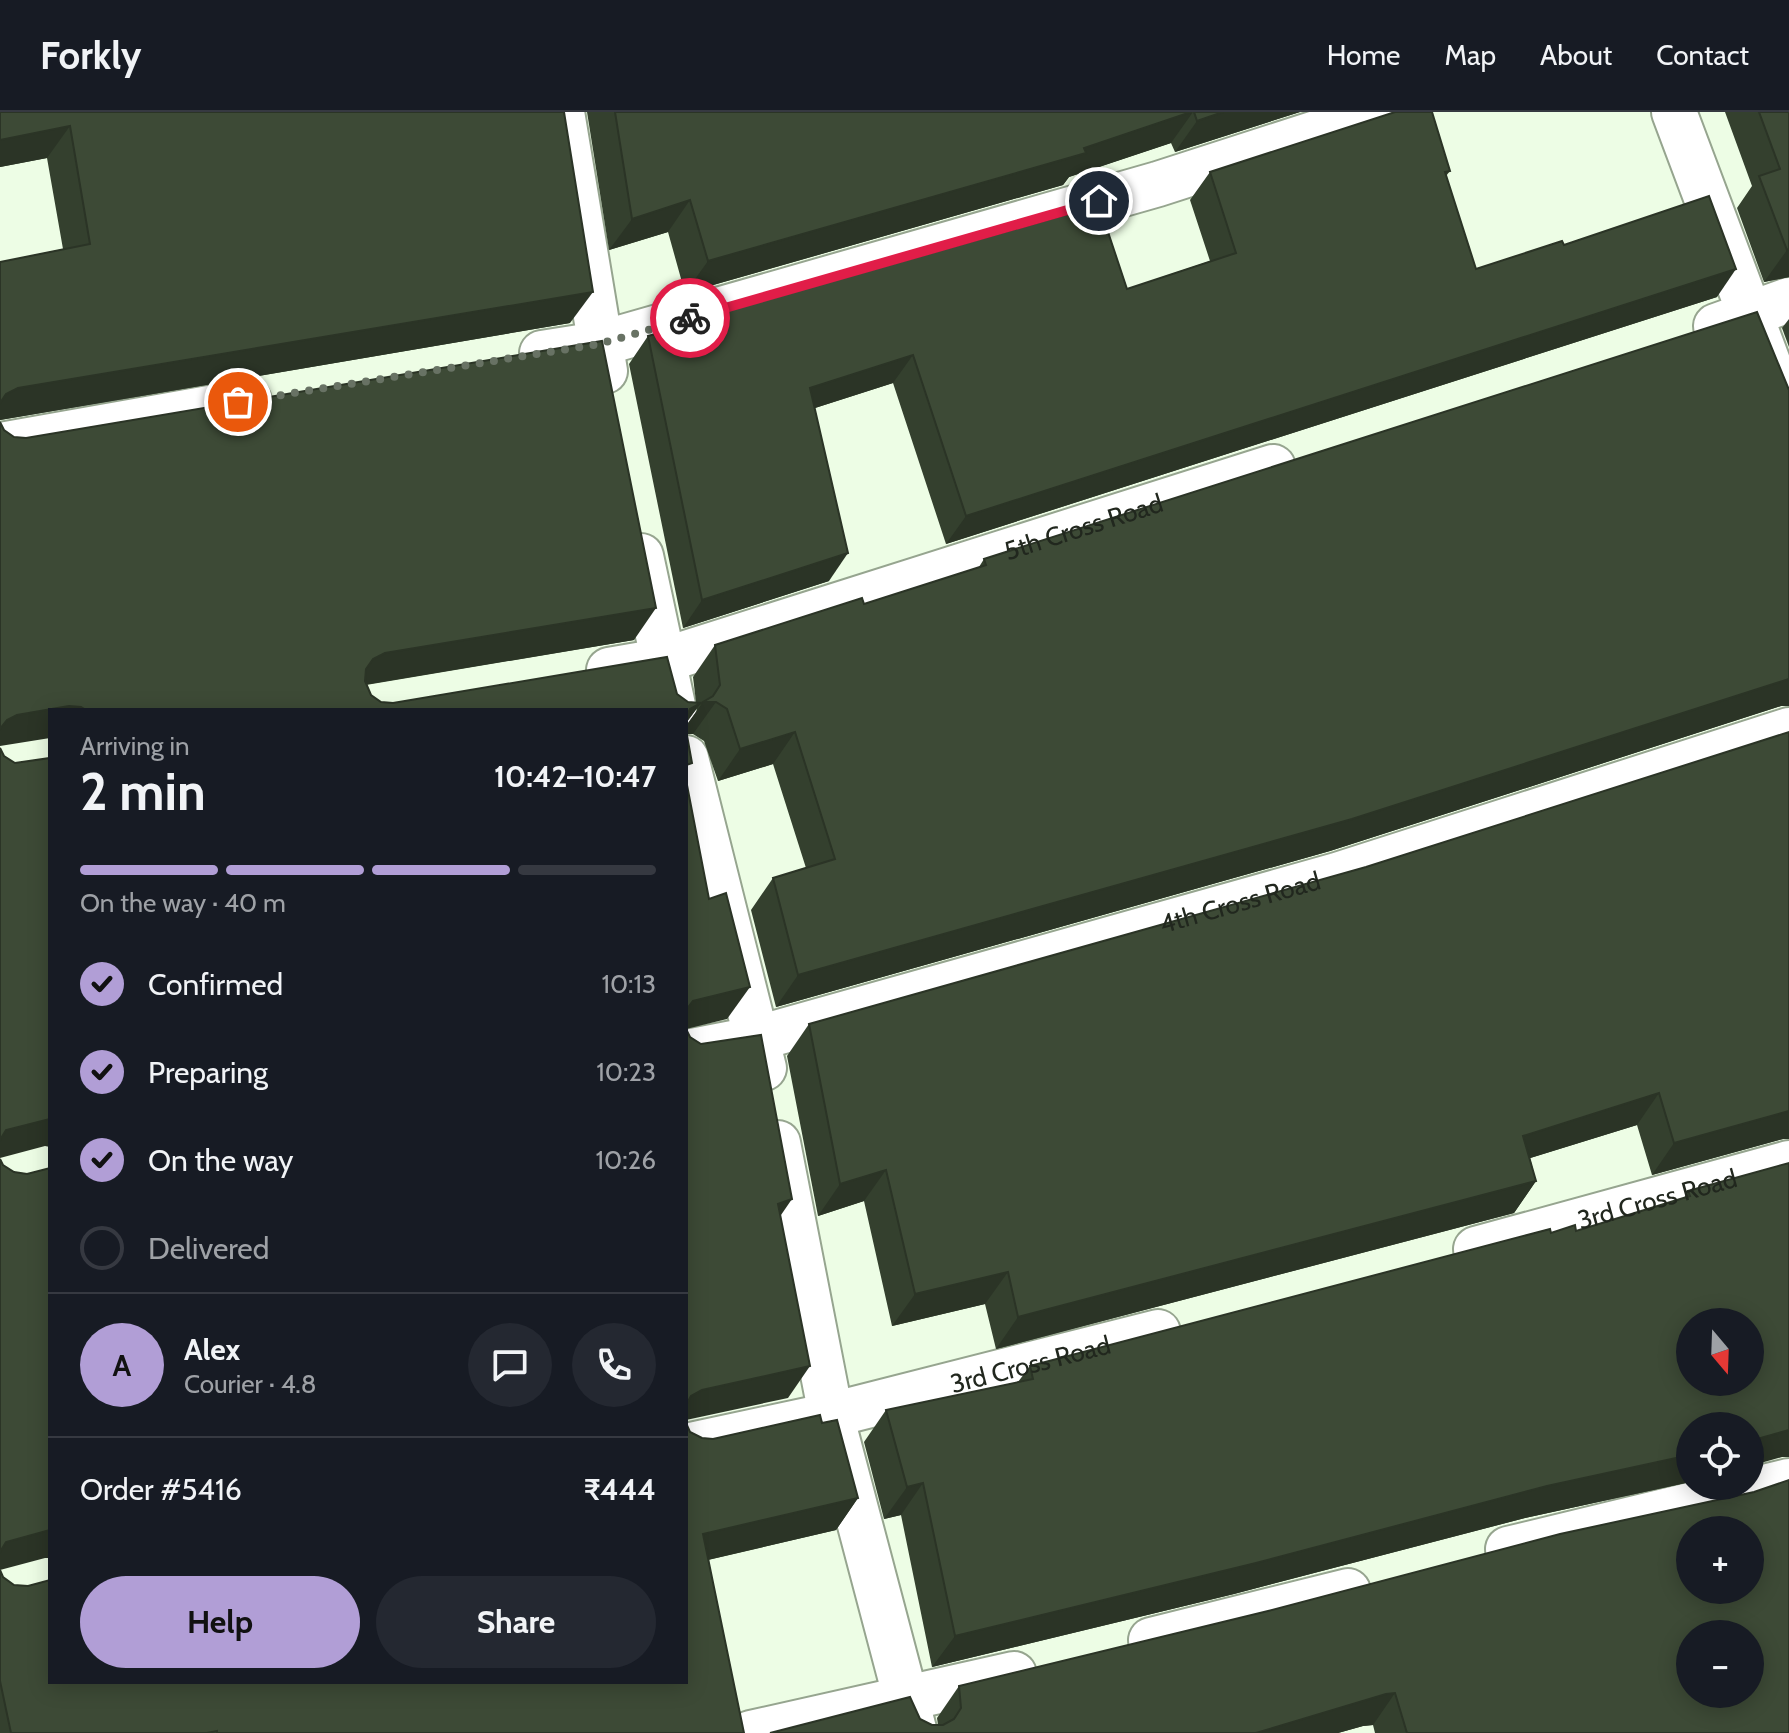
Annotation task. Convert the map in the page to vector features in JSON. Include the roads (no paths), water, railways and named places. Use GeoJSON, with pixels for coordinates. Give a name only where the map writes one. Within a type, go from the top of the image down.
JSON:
{"type":"FeatureCollection","features":[{"type":"Feature","properties":{"kind":"street"},"geometry":{"type":"LineString","coordinates":[[562,112],[611,404]]}},
{"type":"Feature","properties":{"kind":"street"},"geometry":{"type":"LineString","coordinates":[[508,359],[599,344],[1158,184],[1381,112]]}},
{"type":"Feature","properties":{"kind":"street"},"geometry":{"type":"LineString","coordinates":[[1674,112],[1770,308],[1789,418]]}},
{"type":"Feature","properties":{"kind":"street"},"geometry":{"type":"LineString","coordinates":[[1676,339],[1770,308]]}},
{"type":"Feature","properties":{"kind":"street"},"geometry":{"type":"LineString","coordinates":[[0,445],[296,393]]}},
{"type":"Feature","properties":{"kind":"street","name":"5th Cross Road"},"geometry":{"type":"LineString","coordinates":[[568,677],[661,661],[1312,454]]}},
{"type":"Feature","properties":{"kind":"street"},"geometry":{"type":"LineString","coordinates":[[632,510],[661,661],[673,708]]}},
{"type":"Feature","properties":{"kind":"street","name":"4th Cross Road"},"geometry":{"type":"LineString","coordinates":[[688,1052],[758,1038],[1337,875],[1789,730]]}},
{"type":"Feature","properties":{"kind":"street"},"geometry":{"type":"LineString","coordinates":[[688,766],[758,1038],[831,1415],[910,1717]]}},
{"type":"Feature","properties":{"kind":"street","name":"3rd Cross Road"},"geometry":{"type":"LineString","coordinates":[[1440,1259],[1789,1163]]}},
{"type":"Feature","properties":{"kind":"street","name":"3rd Cross Road"},"geometry":{"type":"LineString","coordinates":[[688,1446],[831,1415],[1197,1323]]}},
{"type":"Feature","properties":{"kind":"street"},"geometry":{"type":"LineString","coordinates":[[1463,1561],[1789,1481]]}},
{"type":"Feature","properties":{"kind":"street"},"geometry":{"type":"LineString","coordinates":[[1108,1651],[1387,1581]]}},
{"type":"Feature","properties":{"kind":"street"},"geometry":{"type":"LineString","coordinates":[[751,1733],[910,1717],[1045,1666]]}}]}
